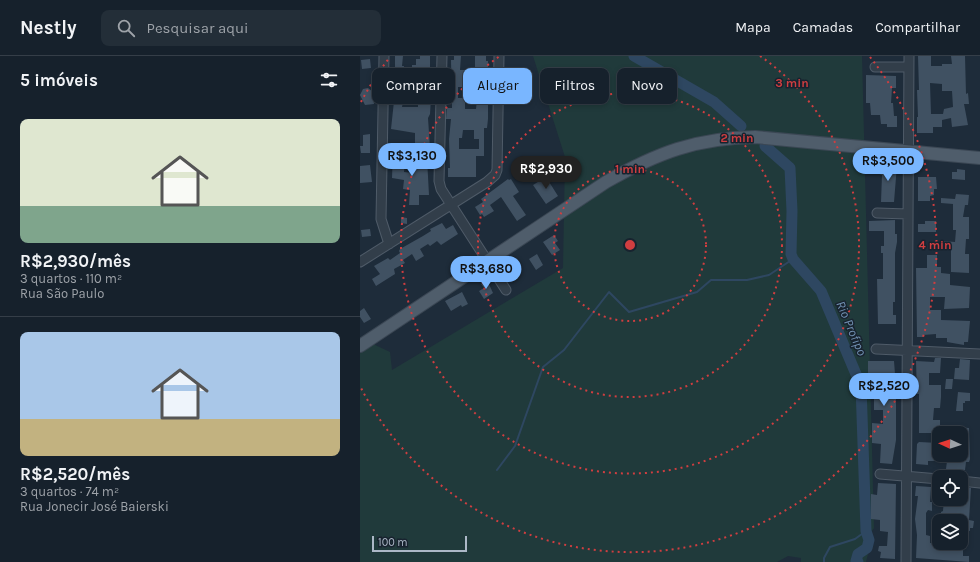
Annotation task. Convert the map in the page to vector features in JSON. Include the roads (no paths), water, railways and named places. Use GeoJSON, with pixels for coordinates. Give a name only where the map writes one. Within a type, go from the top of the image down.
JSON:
{"type":"FeatureCollection","features":[{"type":"Feature","properties":{"kind":"main road"},"geometry":{"type":"LineString","coordinates":[[360,346],[606,182],[633,167],[668,152],[696,143],[725,137],[755,137],[980,158]]}},
{"type":"Feature","properties":{"kind":"street"},"geometry":{"type":"LineString","coordinates":[[384,56],[381,211],[382,224],[389,244]]}},
{"type":"Feature","properties":{"kind":"street"},"geometry":{"type":"LineString","coordinates":[[442,56],[439,180],[441,190],[506,290]]}},
{"type":"Feature","properties":{"kind":"street"},"geometry":{"type":"LineString","coordinates":[[360,262],[492,179],[497,170],[499,56]]}},
{"type":"Feature","properties":{"kind":"street"},"geometry":{"type":"LineString","coordinates":[[906,561],[909,56]]}},
{"type":"Feature","properties":{"kind":"street"},"geometry":{"type":"LineString","coordinates":[[875,67],[909,67]]}},
{"type":"Feature","properties":{"kind":"street"},"geometry":{"type":"LineString","coordinates":[[877,213],[908,214]]}},
{"type":"Feature","properties":{"kind":"street"},"geometry":{"type":"LineString","coordinates":[[876,349],[980,354]]}},
{"type":"Feature","properties":{"kind":"street"},"geometry":{"type":"LineString","coordinates":[[880,474],[932,478]]}},
{"type":"Feature","properties":{"kind":"street"},"geometry":{"type":"LineString","coordinates":[[968,482],[980,483]]}},
{"type":"Feature","properties":{"kind":"waterway","name":"Rio Profipo"},"geometry":{"type":"LineString","coordinates":[[634,56],[714,102],[741,126]]}},
{"type":"Feature","properties":{"kind":"waterway","name":"Rio Profipo"},"geometry":{"type":"LineString","coordinates":[[765,146],[790,168],[792,211],[791,254],[793,259],[821,291],[861,386],[866,531],[869,540],[867,548],[858,554],[856,561],[858,562]]}},
{"type":"Feature","properties":{"kind":"waterway"},"geometry":{"type":"LineString","coordinates":[[497,470],[515,446],[543,367],[564,350],[609,292],[629,312],[697,292],[711,280],[747,280],[769,275],[793,259]]}},
{"type":"Feature","properties":{"kind":"waterway"},"geometry":{"type":"LineString","coordinates":[[824,562],[824,558],[830,547],[855,539],[866,531]]}}]}
